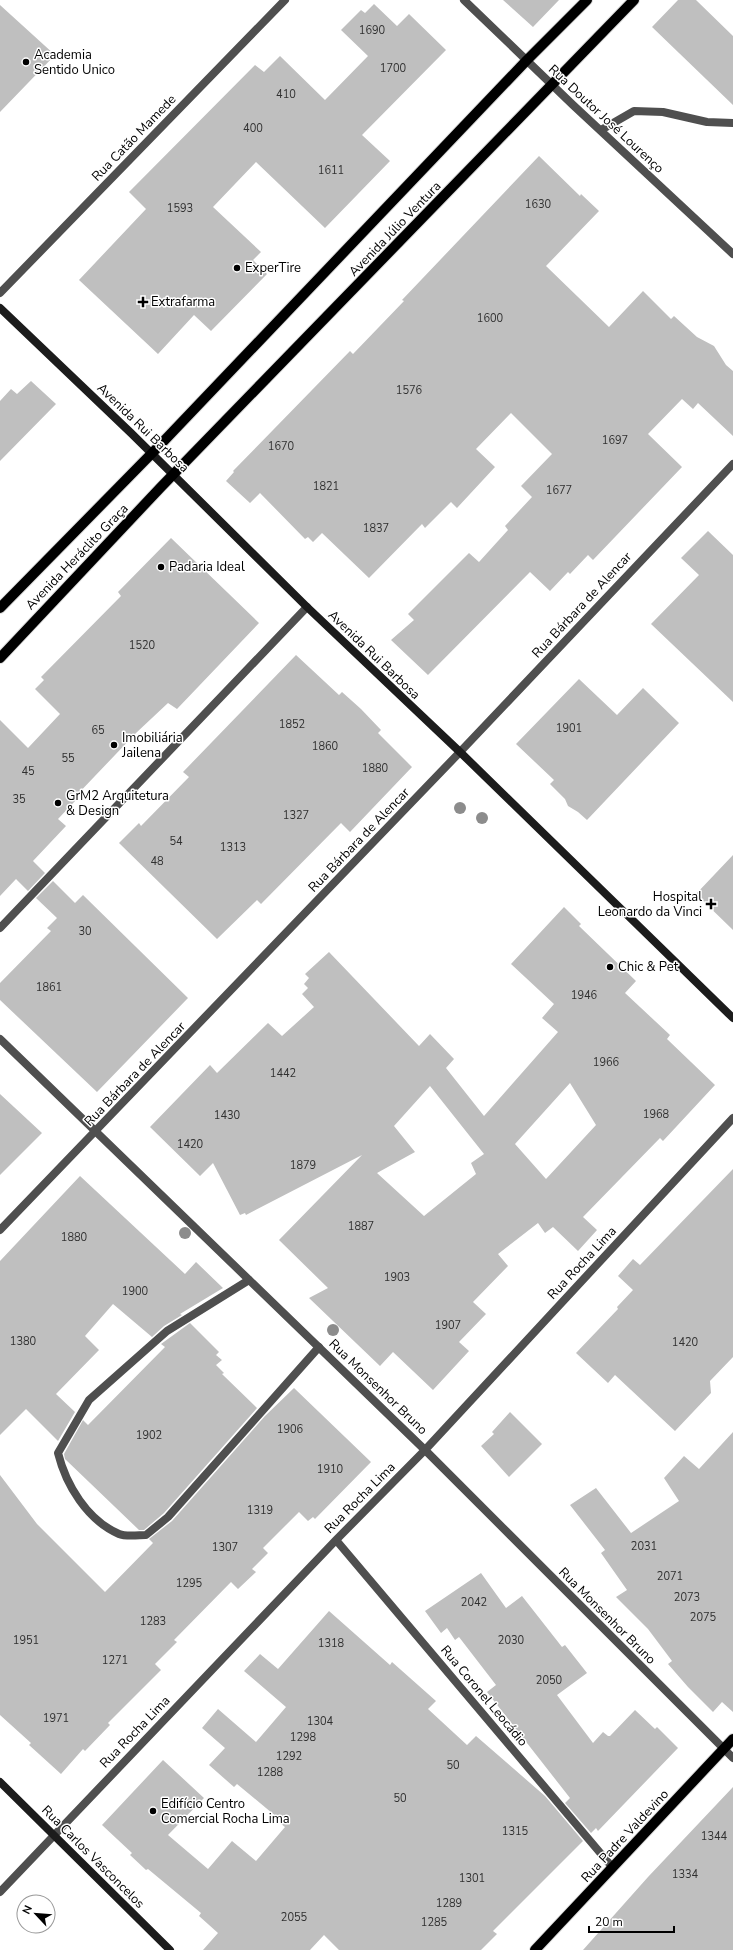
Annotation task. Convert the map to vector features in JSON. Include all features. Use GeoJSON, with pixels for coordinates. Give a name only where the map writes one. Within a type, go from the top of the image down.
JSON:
{"type":"FeatureCollection","features":[{"type":"Feature","properties":{"kind":"main road","name":"Avenida Júlio Ventura"},"geometry":{"type":"LineString","coordinates":[[152,453],[527,60],[587,0]]}},
{"type":"Feature","properties":{"kind":"main road","name":"Avenida Júlio Ventura"},"geometry":{"type":"LineString","coordinates":[[174,475],[634,0]]}},
{"type":"Feature","properties":{"kind":"main road","name":"Avenida Rui Barbosa"},"geometry":{"type":"LineString","coordinates":[[0,308],[152,453],[307,607],[460,752],[733,1018]]}},
{"type":"Feature","properties":{"kind":"main road","name":"Avenida Heráclito Graça"},"geometry":{"type":"LineString","coordinates":[[0,608],[152,453]]}},
{"type":"Feature","properties":{"kind":"main road","name":"Avenida Heráclito Graça"},"geometry":{"type":"LineString","coordinates":[[0,658],[174,475]]}},
{"type":"Feature","properties":{"kind":"main road","name":"Rua Padre Valdevino"},"geometry":{"type":"LineString","coordinates":[[535,1950],[733,1739]]}},
{"type":"Feature","properties":{"kind":"main road","name":"Rua Carlos Vasconcelos"},"geometry":{"type":"LineString","coordinates":[[0,1782],[170,1950]]}},
{"type":"Feature","properties":{"kind":"street","name":"Rua Catão Mamede"},"geometry":{"type":"LineString","coordinates":[[0,293],[285,0]]}},
{"type":"Feature","properties":{"kind":"street","name":"Rua Doutor José Lourenço"},"geometry":{"type":"LineString","coordinates":[[464,0],[552,85],[733,254]]}},
{"type":"Feature","properties":{"kind":"street"},"geometry":{"type":"LineString","coordinates":[[601,130],[634,111],[663,112],[707,122],[733,123]]}},
{"type":"Feature","properties":{"kind":"street","name":"Rua Bárbara de Alencar"},"geometry":{"type":"LineString","coordinates":[[0,1230],[460,752],[733,464]]}},
{"type":"Feature","properties":{"kind":"street"},"geometry":{"type":"LineString","coordinates":[[0,928],[307,607]]}},
{"type":"Feature","properties":{"kind":"street","name":"Rua Monsenhor Bruno"},"geometry":{"type":"LineString","coordinates":[[0,1039],[425,1450],[733,1758]]}},
{"type":"Feature","properties":{"kind":"street","name":"Rua Rocha Lima"},"geometry":{"type":"LineString","coordinates":[[0,1892],[336,1540],[425,1450],[733,1118]]}},
{"type":"Feature","properties":{"kind":"street"},"geometry":{"type":"LineString","coordinates":[[249,1280],[167,1331],[88,1400],[58,1453],[72,1491],[98,1520],[120,1535],[146,1535],[168,1517],[319,1347]]}},
{"type":"Feature","properties":{"kind":"street","name":"Rua Coronel Leocádio"},"geometry":{"type":"LineString","coordinates":[[336,1540],[613,1868]]}},
{"type":"Feature","properties":{"kind":"building"},"geometry":{"type":"Polygon","coordinates":[[[503,0],[559,0],[533,27],[503,0]]]}},
{"type":"Feature","properties":{"kind":"building"},"geometry":{"type":"Polygon","coordinates":[[[678,0],[696,0],[733,36],[733,105],[652,27],[678,0]]]}},
{"type":"Feature","properties":{"kind":"building"},"geometry":{"type":"Polygon","coordinates":[[[374,4],[397,26],[409,14],[446,50],[362,135],[390,161],[325,228],[256,162],[213,207],[261,252],[253,260],[267,274],[211,331],[194,315],[158,354],[79,280],[146,209],[129,192],[255,65],[264,72],[280,56],[325,100],[368,56],[341,30],[361,10],[365,13],[374,4]]]}},
{"type":"Feature","properties":{"kind":"building","name":"Academia Sentido Unico"},"geometry":{"type":"Polygon","coordinates":[[[0,5],[55,55],[0,112],[0,5]]]}},
{"type":"Feature","properties":{"kind":"building"},"geometry":{"type":"Polygon","coordinates":[[[539,156],[580,196],[581,194],[599,211],[546,266],[609,327],[643,291],[671,319],[674,316],[697,337],[714,346],[726,365],[733,371],[733,436],[698,403],[693,409],[682,399],[648,434],[682,467],[593,560],[588,555],[570,574],[568,572],[550,591],[530,572],[428,675],[391,640],[414,620],[408,614],[469,553],[479,562],[508,530],[505,526],[532,497],[521,486],[552,454],[511,413],[476,449],[495,467],[457,508],[451,502],[425,528],[422,524],[369,578],[322,533],[313,542],[308,537],[305,539],[260,493],[250,503],[226,481],[234,472],[233,471],[350,351],[353,354],[404,301],[402,300],[539,156]]]}},
{"type":"Feature","properties":{"kind":"building"},"geometry":{"type":"Polygon","coordinates":[[[31,381],[56,404],[0,461],[0,401],[11,389],[17,394],[31,381]]]}},
{"type":"Feature","properties":{"kind":"building"},"geometry":{"type":"Polygon","coordinates":[[[708,531],[733,555],[733,702],[651,624],[699,575],[681,558],[708,531]]]}},
{"type":"Feature","properties":{"kind":"building"},"geometry":{"type":"Polygon","coordinates":[[[171,538],[259,623],[177,709],[168,703],[136,733],[74,798],[76,800],[58,819],[66,826],[33,861],[45,873],[28,891],[16,879],[0,896],[0,720],[28,748],[60,714],[35,689],[44,680],[41,677],[121,596],[118,592],[171,538]]]}},
{"type":"Feature","properties":{"kind":"building"},"geometry":{"type":"Polygon","coordinates":[[[296,655],[339,695],[342,692],[361,709],[381,730],[378,733],[412,767],[350,832],[341,823],[261,904],[257,900],[217,939],[119,843],[139,823],[141,826],[189,777],[183,772],[296,655]]]}},
{"type":"Feature","properties":{"kind":"building"},"geometry":{"type":"Polygon","coordinates":[[[579,679],[617,715],[643,688],[679,723],[587,820],[568,806],[565,799],[550,784],[554,780],[516,744],[579,679]]]}},
{"type":"Feature","properties":{"kind":"building"},"geometry":{"type":"Polygon","coordinates":[[[733,855],[733,930],[696,894],[733,855]]]}},
{"type":"Feature","properties":{"kind":"building"},"geometry":{"type":"Polygon","coordinates":[[[53,881],[75,903],[83,895],[188,998],[97,1092],[0,1000],[0,983],[51,931],[47,928],[57,918],[36,898],[53,881]]]}},
{"type":"Feature","properties":{"kind":"building"},"geometry":{"type":"Polygon","coordinates":[[[564,907],[581,924],[579,926],[636,981],[625,993],[670,1035],[667,1039],[715,1085],[663,1141],[660,1138],[583,1217],[597,1230],[578,1251],[553,1227],[545,1233],[538,1223],[498,1254],[508,1266],[473,1302],[486,1314],[459,1342],[469,1351],[433,1390],[393,1352],[380,1366],[309,1298],[328,1288],[279,1240],[362,1155],[246,1215],[245,1213],[240,1215],[213,1163],[200,1176],[150,1127],[210,1065],[217,1073],[268,1023],[282,1036],[314,1007],[302,994],[308,988],[304,984],[309,978],[305,974],[329,952],[419,1046],[430,1034],[454,1059],[446,1068],[484,1116],[558,1032],[542,1018],[554,1004],[511,964],[564,907]],[[570,1083],[515,1144],[546,1179],[596,1125],[570,1083]],[[430,1086],[394,1126],[415,1152],[377,1173],[424,1216],[476,1174],[471,1163],[484,1154],[430,1086]]]}},
{"type":"Feature","properties":{"kind":"building"},"geometry":{"type":"Polygon","coordinates":[[[0,1094],[42,1133],[0,1175],[0,1094]]]}},
{"type":"Feature","properties":{"kind":"building"},"geometry":{"type":"Polygon","coordinates":[[[733,1169],[733,1357],[710,1381],[711,1393],[675,1431],[615,1375],[608,1383],[576,1353],[618,1309],[617,1307],[633,1290],[618,1276],[633,1259],[640,1265],[733,1169]]]}},
{"type":"Feature","properties":{"kind":"building"},"geometry":{"type":"Polygon","coordinates":[[[80,1176],[185,1274],[196,1262],[223,1288],[180,1314],[182,1315],[164,1326],[152,1337],[113,1304],[85,1336],[99,1350],[56,1394],[75,1412],[58,1441],[26,1409],[0,1435],[0,1261],[80,1176]]]}},
{"type":"Feature","properties":{"kind":"building"},"geometry":{"type":"Polygon","coordinates":[[[190,1323],[219,1352],[216,1355],[222,1360],[216,1365],[224,1373],[222,1374],[257,1408],[164,1513],[144,1530],[139,1530],[65,1459],[64,1454],[83,1420],[88,1425],[165,1347],[161,1344],[190,1323]]]}},
{"type":"Feature","properties":{"kind":"building"},"geometry":{"type":"Polygon","coordinates":[[[294,1388],[371,1462],[315,1519],[313,1517],[308,1521],[299,1512],[263,1548],[268,1553],[252,1569],[256,1572],[238,1589],[231,1582],[174,1640],[177,1642],[155,1664],[161,1670],[108,1723],[110,1725],[85,1751],[83,1749],[61,1774],[29,1745],[31,1743],[0,1715],[0,1475],[37,1524],[105,1592],[153,1543],[149,1539],[172,1521],[265,1416],[294,1388]]]}},
{"type":"Feature","properties":{"kind":"building"},"geometry":{"type":"Polygon","coordinates":[[[510,1412],[542,1444],[509,1477],[481,1446],[494,1434],[492,1432],[510,1412]]]}},
{"type":"Feature","properties":{"kind":"building"},"geometry":{"type":"Polygon","coordinates":[[[733,1432],[733,1712],[722,1702],[713,1712],[668,1664],[672,1661],[648,1629],[616,1597],[627,1590],[601,1553],[605,1550],[570,1505],[596,1488],[631,1533],[679,1501],[664,1478],[684,1456],[699,1469],[733,1432]]]}},
{"type":"Feature","properties":{"kind":"building"},"geometry":{"type":"Polygon","coordinates":[[[481,1573],[506,1608],[522,1596],[562,1647],[565,1645],[587,1673],[557,1695],[593,1743],[603,1732],[610,1736],[635,1710],[655,1729],[657,1727],[678,1748],[598,1831],[596,1828],[591,1833],[565,1803],[570,1798],[487,1692],[496,1685],[459,1637],[455,1640],[447,1628],[441,1633],[425,1611],[481,1573]]]}},
{"type":"Feature","properties":{"kind":"building"},"geometry":{"type":"Polygon","coordinates":[[[329,1611],[390,1665],[392,1662],[436,1701],[428,1709],[467,1745],[476,1736],[545,1796],[583,1841],[493,1931],[497,1934],[481,1950],[339,1950],[324,1935],[310,1950],[203,1950],[218,1933],[199,1916],[201,1913],[148,1869],[146,1870],[130,1855],[132,1853],[102,1825],[163,1760],[204,1798],[168,1835],[208,1869],[232,1841],[256,1861],[285,1827],[276,1820],[278,1818],[237,1784],[234,1787],[209,1765],[225,1748],[202,1728],[218,1709],[256,1742],[286,1707],[244,1671],[260,1654],[278,1669],[329,1611]]]}},
{"type":"Feature","properties":{"kind":"building"},"geometry":{"type":"Polygon","coordinates":[[[733,1787],[733,1950],[583,1950],[648,1877],[733,1787]]]}},
{"type":"Feature","properties":{"kind":"place","name":"Academia Sentido Unico"},"geometry":{"type":"Point","coordinates":[26,62]}},
{"type":"Feature","properties":{"kind":"place","name":"ExperTire"},"geometry":{"type":"Point","coordinates":[237,268]}},
{"type":"Feature","properties":{"kind":"place","name":"Extrafarma"},"geometry":{"type":"Point","coordinates":[143,302]}},
{"type":"Feature","properties":{"kind":"place","name":"Padaria Ideal"},"geometry":{"type":"Point","coordinates":[161,567]}},
{"type":"Feature","properties":{"kind":"place","name":"Imobiliária Jailena"},"geometry":{"type":"Point","coordinates":[114,745]}},
{"type":"Feature","properties":{"kind":"place","name":"GrM2 Arquitetura & Design"},"geometry":{"type":"Point","coordinates":[58,803]}},
{"type":"Feature","properties":{"kind":"place","name":"Hospital Leonardo da Vinci"},"geometry":{"type":"Point","coordinates":[711,904]}},
{"type":"Feature","properties":{"kind":"place","name":"Chic & Pet"},"geometry":{"type":"Point","coordinates":[610,967]}},
{"type":"Feature","properties":{"kind":"place","name":"Edifício Centro Comercial Rocha Lima"},"geometry":{"type":"Point","coordinates":[153,1811]}}]}
